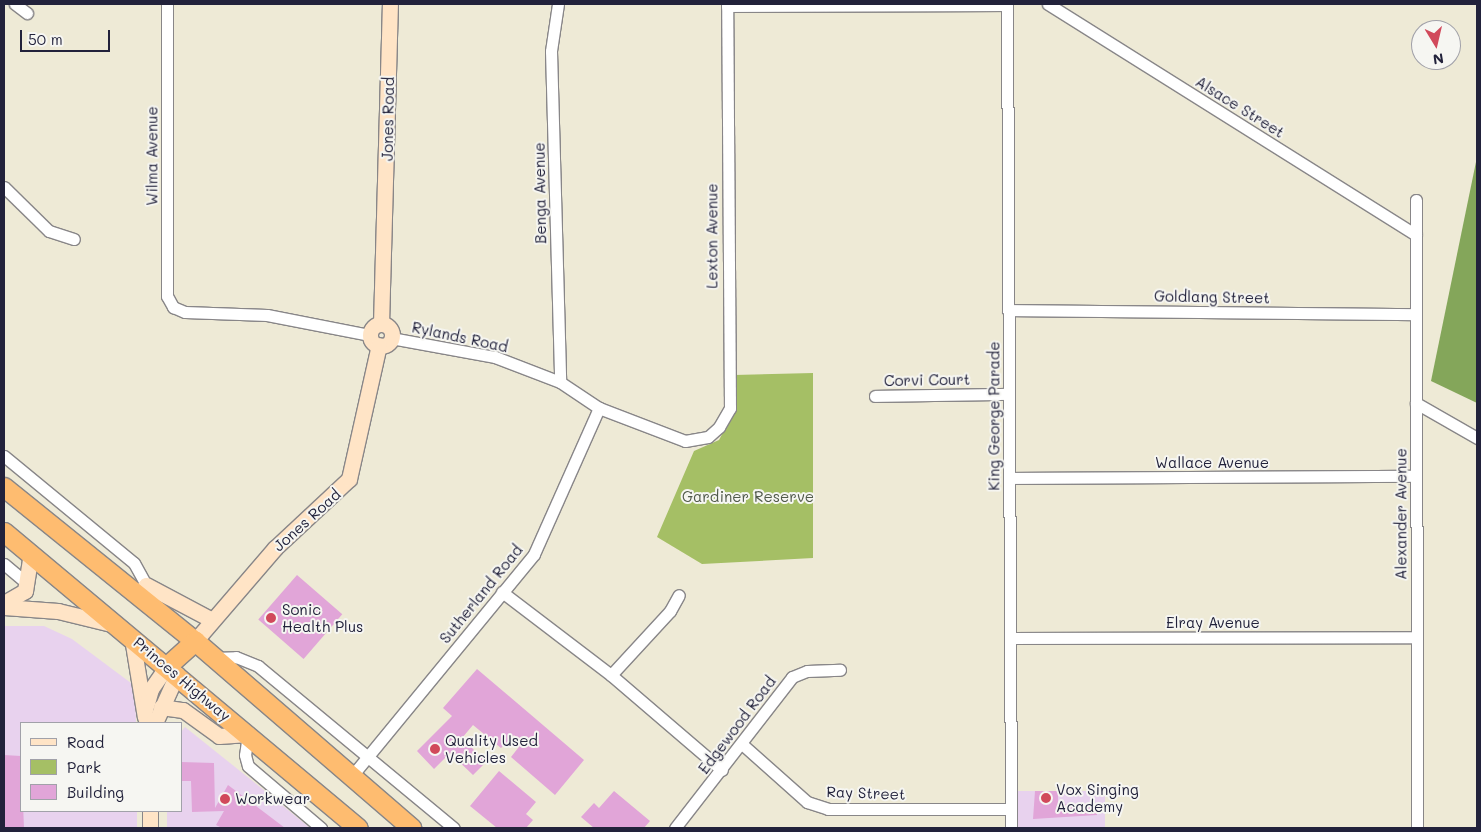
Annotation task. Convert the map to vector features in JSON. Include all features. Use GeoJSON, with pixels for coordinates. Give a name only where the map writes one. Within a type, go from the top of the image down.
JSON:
{"type":"FeatureCollection","features":[{"type":"Feature","properties":{"kind":"highway"},"geometry":{"type":"LineString","coordinates":[[4,487],[142,590],[213,658],[412,828]]}},
{"type":"Feature","properties":{"kind":"highway","name":"Princes Highway"},"geometry":{"type":"LineString","coordinates":[[8,538],[172,670],[358,828]]}},
{"type":"Feature","properties":{"kind":"highway"},"geometry":{"type":"LineString","coordinates":[[172,670],[195,641]]}},
{"type":"Feature","properties":{"kind":"main road","name":"Jones Road"},"geometry":{"type":"LineString","coordinates":[[195,641],[275,548],[349,479],[380,336],[390,4]]}},
{"type":"Feature","properties":{"kind":"main road"},"geometry":{"type":"LineString","coordinates":[[4,603],[22,595],[28,584],[31,555]]}},
{"type":"Feature","properties":{"kind":"main road"},"geometry":{"type":"LineString","coordinates":[[142,590],[212,620]]}},
{"type":"Feature","properties":{"kind":"main road"},"geometry":{"type":"LineString","coordinates":[[4,607],[58,611],[125,632],[149,721]]}},
{"type":"Feature","properties":{"kind":"main road"},"geometry":{"type":"LineString","coordinates":[[149,721],[150,689],[172,670]]}},
{"type":"Feature","properties":{"kind":"main road"},"geometry":{"type":"LineString","coordinates":[[149,721],[161,707],[172,670]]}},
{"type":"Feature","properties":{"kind":"main road"},"geometry":{"type":"LineString","coordinates":[[161,707],[183,710],[219,736],[248,734]]}},
{"type":"Feature","properties":{"kind":"main road"},"geometry":{"type":"LineString","coordinates":[[150,812],[150,828]]}},
{"type":"Feature","properties":{"kind":"street"},"geometry":{"type":"LineString","coordinates":[[15,4],[27,14]]}},
{"type":"Feature","properties":{"kind":"street","name":"Wilma Avenue"},"geometry":{"type":"LineString","coordinates":[[167,4],[167,296],[173,307]]}},
{"type":"Feature","properties":{"kind":"street","name":"Benga Avenue"},"geometry":{"type":"LineString","coordinates":[[558,4],[552,51],[560,382]]}},
{"type":"Feature","properties":{"kind":"street"},"geometry":{"type":"LineString","coordinates":[[727,5],[1007,4]]}},
{"type":"Feature","properties":{"kind":"street","name":"King George Parade"},"geometry":{"type":"LineString","coordinates":[[1007,4],[1011,828]]}},
{"type":"Feature","properties":{"kind":"street","name":"Alsace Street"},"geometry":{"type":"LineString","coordinates":[[1048,4],[1416,235]]}},
{"type":"Feature","properties":{"kind":"street","name":"Lexton Avenue"},"geometry":{"type":"LineString","coordinates":[[685,441],[708,437],[730,408],[727,5]]}},
{"type":"Feature","properties":{"kind":"street"},"geometry":{"type":"LineString","coordinates":[[4,187],[49,231],[74,239]]}},
{"type":"Feature","properties":{"kind":"street","name":"Alexander Avenue"},"geometry":{"type":"LineString","coordinates":[[1416,200],[1417,828]]}},
{"type":"Feature","properties":{"kind":"street","name":"Rylands Road"},"geometry":{"type":"LineString","coordinates":[[173,307],[185,312],[267,315],[495,357],[560,382],[598,408],[685,441]]}},
{"type":"Feature","properties":{"kind":"street","name":"Goldlang Street"},"geometry":{"type":"LineString","coordinates":[[1008,310],[1415,314]]}},
{"type":"Feature","properties":{"kind":"street","name":"Corvi Court"},"geometry":{"type":"LineString","coordinates":[[875,396],[1009,394]]}},
{"type":"Feature","properties":{"kind":"street"},"geometry":{"type":"LineString","coordinates":[[1416,403],[1477,438]]}},
{"type":"Feature","properties":{"kind":"street","name":"Sutherland Road"},"geometry":{"type":"LineString","coordinates":[[351,777],[534,554],[598,408]]}},
{"type":"Feature","properties":{"kind":"street"},"geometry":{"type":"LineString","coordinates":[[4,456],[134,563],[142,590]]}},
{"type":"Feature","properties":{"kind":"street","name":"Wallace Avenue"},"geometry":{"type":"LineString","coordinates":[[1009,478],[1415,476]]}},
{"type":"Feature","properties":{"kind":"street"},"geometry":{"type":"LineString","coordinates":[[4,564],[28,584]]}},
{"type":"Feature","properties":{"kind":"street"},"geometry":{"type":"LineString","coordinates":[[502,592],[611,675],[722,770]]}},
{"type":"Feature","properties":{"kind":"street"},"geometry":{"type":"LineString","coordinates":[[611,675],[670,612],[679,595]]}},
{"type":"Feature","properties":{"kind":"street","name":"Elray Avenue"},"geometry":{"type":"LineString","coordinates":[[1010,638],[1416,637]]}},
{"type":"Feature","properties":{"kind":"street"},"geometry":{"type":"LineString","coordinates":[[213,658],[236,657],[254,663],[370,756],[454,828]]}},
{"type":"Feature","properties":{"kind":"street","name":"Edgewood Road"},"geometry":{"type":"LineString","coordinates":[[675,828],[743,745],[792,677],[807,671],[840,670]]}},
{"type":"Feature","properties":{"kind":"street"},"geometry":{"type":"LineString","coordinates":[[248,734],[244,755],[248,766],[321,828]]}},
{"type":"Feature","properties":{"kind":"street","name":"Ray Street"},"geometry":{"type":"LineString","coordinates":[[743,745],[807,802],[828,809],[1010,809]]}},
{"type":"Feature","properties":{"kind":"shaded area"},"geometry":{"type":"Polygon","coordinates":[[[4,626],[44,626],[72,639],[135,686],[136,722],[20,722],[20,812],[137,812],[137,828],[4,828],[4,626]]]}},
{"type":"Feature","properties":{"kind":"shaded area"},"geometry":{"type":"Polygon","coordinates":[[[185,727],[310,828],[167,828],[167,812],[182,812],[182,731],[185,727]]]}},
{"type":"Feature","properties":{"kind":"shaded area"},"geometry":{"type":"Polygon","coordinates":[[[1016,791],[1105,791],[1105,827],[1016,827],[1016,791]]]}},
{"type":"Feature","properties":{"kind":"green space"},"geometry":{"type":"Polygon","coordinates":[[[1477,157],[1477,403],[1431,381],[1477,157]]]}},
{"type":"Feature","properties":{"kind":"green space","name":"Gardiner Reserve"},"geometry":{"type":"Polygon","coordinates":[[[813,373],[813,558],[702,564],[657,537],[694,451],[719,440],[733,414],[734,375],[813,373]]]}},
{"type":"Feature","properties":{"kind":"building"},"geometry":{"type":"Polygon","coordinates":[[[297,575],[342,614],[304,659],[258,620],[297,575]]]}},
{"type":"Feature","properties":{"kind":"building"},"geometry":{"type":"Polygon","coordinates":[[[477,669],[584,760],[555,795],[511,757],[522,743],[514,735],[501,748],[473,725],[462,738],[486,762],[473,775],[450,753],[434,769],[417,751],[452,716],[443,708],[477,669]]]}},
{"type":"Feature","properties":{"kind":"building"},"geometry":{"type":"Polygon","coordinates":[[[4,755],[20,756],[20,812],[23,812],[24,828],[4,828],[4,755]]]}},
{"type":"Feature","properties":{"kind":"building"},"geometry":{"type":"Polygon","coordinates":[[[182,762],[214,763],[215,808],[228,785],[285,828],[222,828],[216,825],[224,811],[192,812],[191,781],[182,781],[182,762]]]}},
{"type":"Feature","properties":{"kind":"building"},"geometry":{"type":"Polygon","coordinates":[[[499,771],[536,802],[526,814],[533,820],[526,828],[497,828],[470,806],[499,771]]]}},
{"type":"Feature","properties":{"kind":"building"},"geometry":{"type":"Polygon","coordinates":[[[614,791],[650,821],[644,828],[594,828],[581,817],[594,803],[599,808],[614,791]]]}},
{"type":"Feature","properties":{"kind":"building"},"geometry":{"type":"Polygon","coordinates":[[[1035,791],[1058,791],[1058,804],[1097,804],[1097,815],[1033,819],[1035,791]]]}},
{"type":"Feature","properties":{"kind":"place","name":"Sonic Health Plus"},"geometry":{"type":"Point","coordinates":[271,618]}},
{"type":"Feature","properties":{"kind":"place","name":"Quality Used Vehicles"},"geometry":{"type":"Point","coordinates":[435,749]}},
{"type":"Feature","properties":{"kind":"place","name":"Vox Singing Academy"},"geometry":{"type":"Point","coordinates":[1046,798]}},
{"type":"Feature","properties":{"kind":"place","name":"Workwear"},"geometry":{"type":"Point","coordinates":[225,799]}}]}
